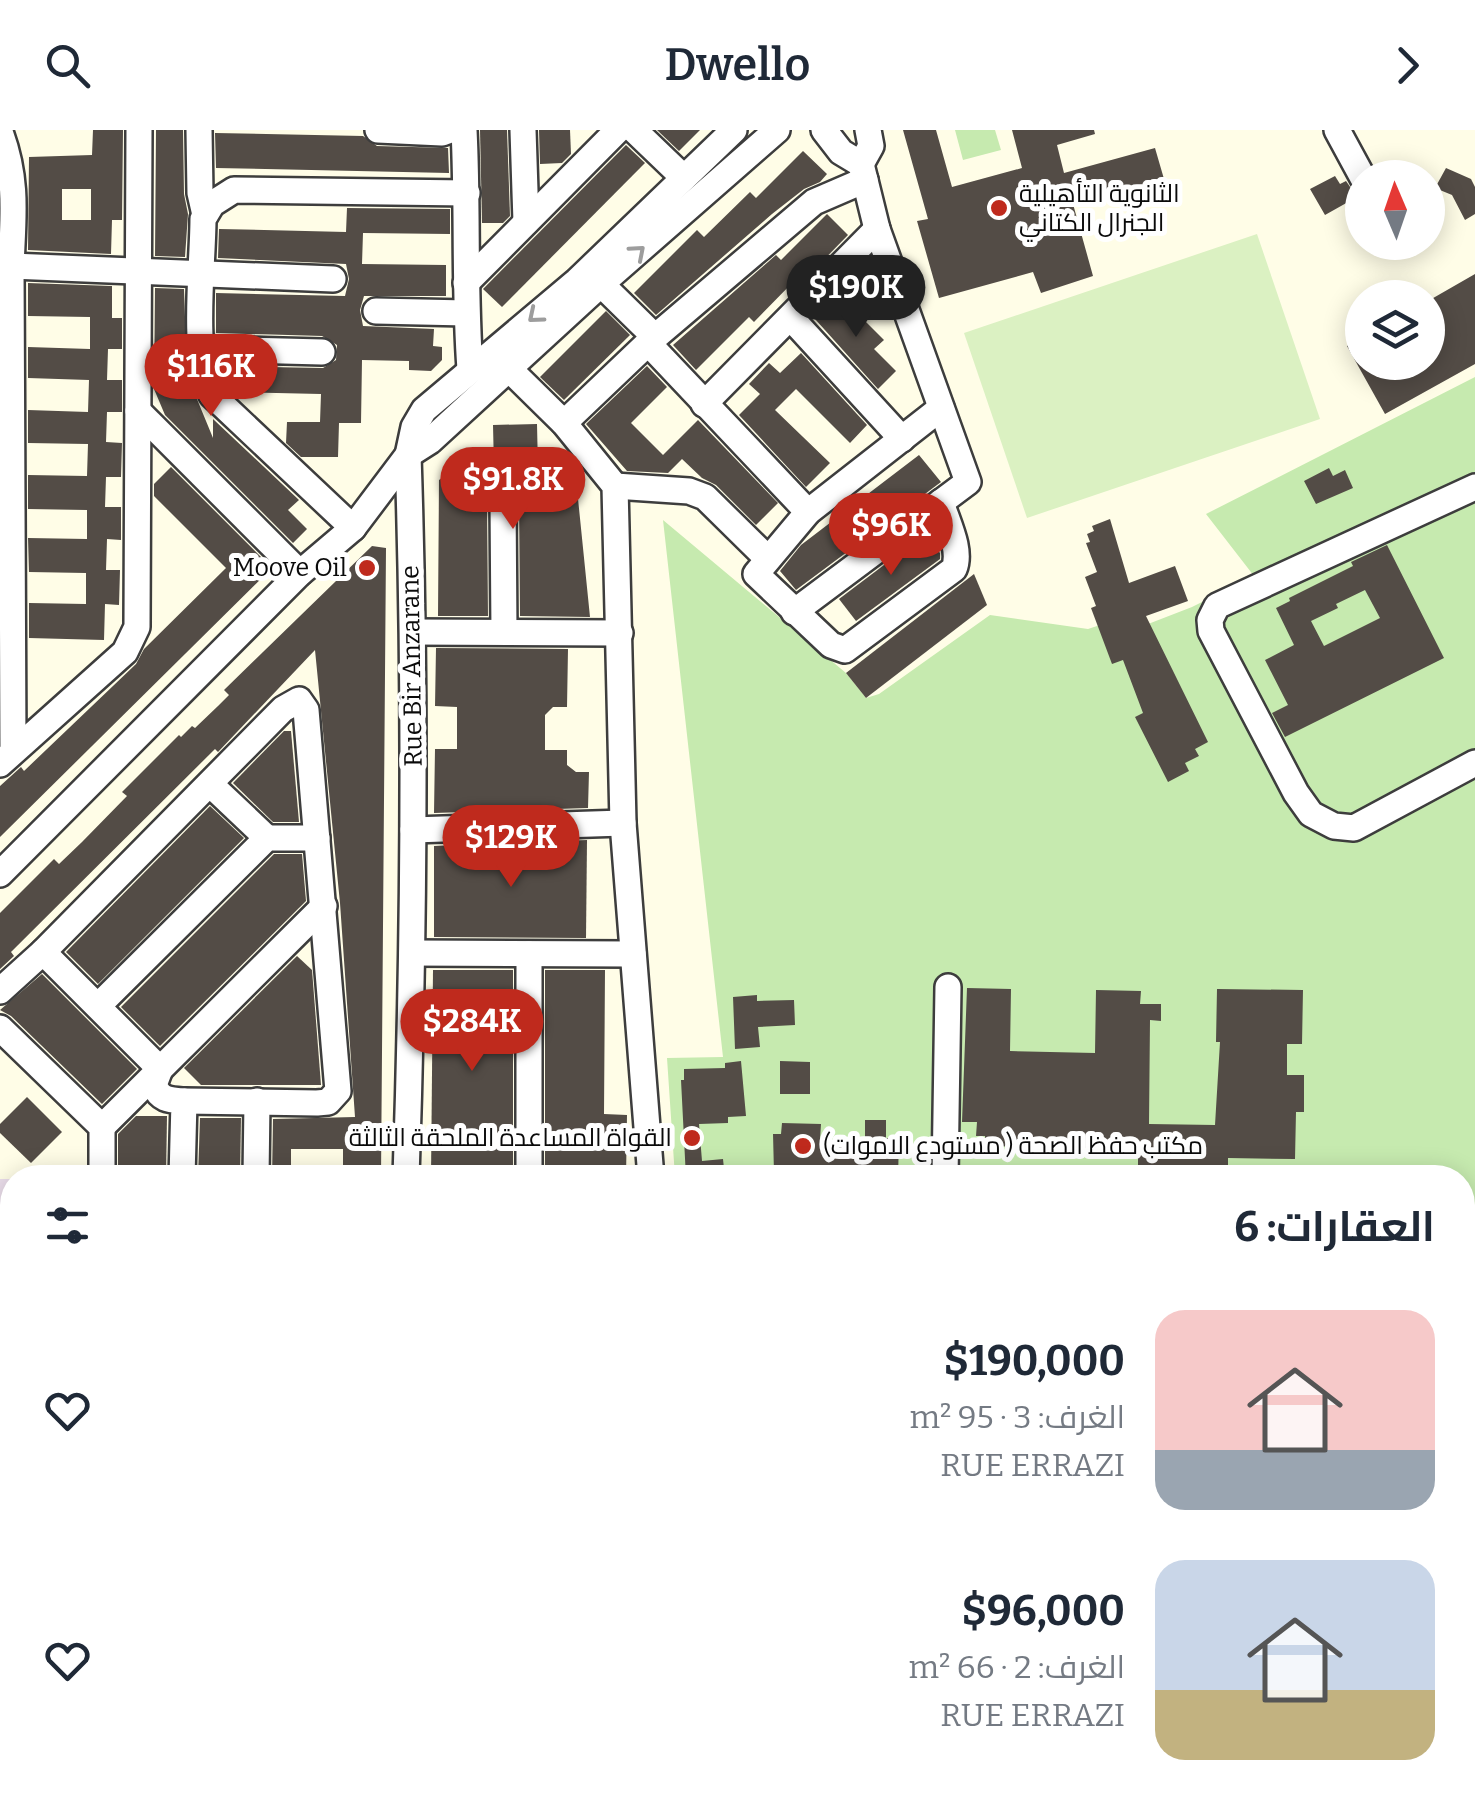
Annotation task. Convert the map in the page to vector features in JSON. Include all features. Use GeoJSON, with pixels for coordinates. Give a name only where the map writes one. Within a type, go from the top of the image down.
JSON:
{"type":"FeatureCollection","features":[{"type":"Feature","properties":{"kind":"street"},"geometry":{"type":"LineString","coordinates":[[7,756],[124,652],[137,627],[138,130]]}},
{"type":"Feature","properties":{"kind":"street"},"geometry":{"type":"LineString","coordinates":[[199,130],[200,193],[206,215],[202,372],[212,395],[353,528]]}},
{"type":"Feature","properties":{"kind":"street"},"geometry":{"type":"LineString","coordinates":[[378,130],[450,130]]}},
{"type":"Feature","properties":{"kind":"street"},"geometry":{"type":"LineString","coordinates":[[464,130],[470,369]]}},
{"type":"Feature","properties":{"kind":"street"},"geometry":{"type":"LineString","coordinates":[[523,130],[526,222]]}},
{"type":"Feature","properties":{"kind":"street"},"geometry":{"type":"LineString","coordinates":[[466,284],[618,130]]}},
{"type":"Feature","properties":{"kind":"street"},"geometry":{"type":"LineString","coordinates":[[634,130],[684,177]]}},
{"type":"Feature","properties":{"kind":"street"},"geometry":{"type":"LineString","coordinates":[[408,455],[414,427],[424,410],[577,281],[734,130]]}},
{"type":"Feature","properties":{"kind":"street"},"geometry":{"type":"LineString","coordinates":[[0,874],[300,573],[353,528],[408,455],[430,441],[778,130]]}},
{"type":"Feature","properties":{"kind":"street"},"geometry":{"type":"LineString","coordinates":[[824,130],[840,152],[863,172]]}},
{"type":"Feature","properties":{"kind":"street"},"geometry":{"type":"LineString","coordinates":[[794,612],[968,482],[877,228],[863,172],[871,146],[868,130]]}},
{"type":"Feature","properties":{"kind":"street"},"geometry":{"type":"LineString","coordinates":[[0,132],[11,160],[15,188],[6,604],[7,756]]}},
{"type":"Feature","properties":{"kind":"street"},"geometry":{"type":"LineString","coordinates":[[1343,132],[1356,160]]}},
{"type":"Feature","properties":{"kind":"street"},"geometry":{"type":"LineString","coordinates":[[564,424],[652,340],[814,202],[863,172]]}},
{"type":"Feature","properties":{"kind":"street"},"geometry":{"type":"LineString","coordinates":[[206,215],[221,196],[234,190],[467,193]]}},
{"type":"Feature","properties":{"kind":"street"},"geometry":{"type":"LineString","coordinates":[[704,404],[877,228]]}},
{"type":"Feature","properties":{"kind":"street"},"geometry":{"type":"LineString","coordinates":[[11,266],[334,280]]}},
{"type":"Feature","properties":{"kind":"street"},"geometry":{"type":"LineString","coordinates":[[602,284],[704,404],[808,512]]}},
{"type":"Feature","properties":{"kind":"street"},"geometry":{"type":"LineString","coordinates":[[376,312],[466,313]]}},
{"type":"Feature","properties":{"kind":"street"},"geometry":{"type":"LineString","coordinates":[[791,318],[902,438]]}},
{"type":"Feature","properties":{"kind":"street"},"geometry":{"type":"LineString","coordinates":[[201,349],[322,352]]}},
{"type":"Feature","properties":{"kind":"street"},"geometry":{"type":"LineString","coordinates":[[508,368],[564,424],[615,486],[624,822],[650,1165]]}},
{"type":"Feature","properties":{"kind":"street"},"geometry":{"type":"LineString","coordinates":[[762,567],[808,512],[941,408]]}},
{"type":"Feature","properties":{"kind":"street"},"geometry":{"type":"LineString","coordinates":[[138,410],[300,573]]}},
{"type":"Feature","properties":{"kind":"street","name":"Rue Bir Anzarane"},"geometry":{"type":"LineString","coordinates":[[406,1165],[414,632],[408,455]]}},
{"type":"Feature","properties":{"kind":"street"},"geometry":{"type":"LineString","coordinates":[[615,486],[689,491],[705,498],[794,612],[838,650],[854,646],[954,569],[958,561],[956,549],[941,502]]}},
{"type":"Feature","properties":{"kind":"street"},"geometry":{"type":"LineString","coordinates":[[1473,493],[1261,583],[1217,606],[1210,620],[1210,632],[1296,793],[1322,822],[1354,828],[1475,763]]}},
{"type":"Feature","properties":{"kind":"street"},"geometry":{"type":"LineString","coordinates":[[503,499],[504,632]]}},
{"type":"Feature","properties":{"kind":"street"},"geometry":{"type":"LineString","coordinates":[[414,632],[620,632]]}},
{"type":"Feature","properties":{"kind":"street"},"geometry":{"type":"LineString","coordinates":[[0,991],[283,709],[299,700],[306,710],[338,1091],[328,1102],[166,1100],[154,1085],[160,1069]]}},
{"type":"Feature","properties":{"kind":"street"},"geometry":{"type":"LineString","coordinates":[[210,784],[267,838],[317,838]]}},
{"type":"Feature","properties":{"kind":"street"},"geometry":{"type":"LineString","coordinates":[[413,830],[624,822]]}},
{"type":"Feature","properties":{"kind":"street"},"geometry":{"type":"LineString","coordinates":[[98,1006],[267,838]]}},
{"type":"Feature","properties":{"kind":"street"},"geometry":{"type":"LineString","coordinates":[[102,1165],[102,1127],[324,906]]}},
{"type":"Feature","properties":{"kind":"street"},"geometry":{"type":"LineString","coordinates":[[43,952],[160,1069]]}},
{"type":"Feature","properties":{"kind":"street"},"geometry":{"type":"LineString","coordinates":[[412,953],[633,954]]}},
{"type":"Feature","properties":{"kind":"street"},"geometry":{"type":"LineString","coordinates":[[529,954],[529,1165]]}},
{"type":"Feature","properties":{"kind":"street"},"geometry":{"type":"LineString","coordinates":[[946,1165],[948,987]]}},
{"type":"Feature","properties":{"kind":"street"},"geometry":{"type":"LineString","coordinates":[[0,1028],[102,1127]]}},
{"type":"Feature","properties":{"kind":"street"},"geometry":{"type":"LineString","coordinates":[[182,1165],[184,1101]]}},
{"type":"Feature","properties":{"kind":"street"},"geometry":{"type":"LineString","coordinates":[[256,1101],[256,1165]]}},
{"type":"Feature","properties":{"kind":"green space"},"geometry":{"type":"Polygon","coordinates":[[[955,130],[995,130],[1001,150],[963,160],[955,130]]]}},
{"type":"Feature","properties":{"kind":"green space"},"geometry":{"type":"Polygon","coordinates":[[[1257,234],[1320,419],[1027,518],[964,333],[1257,234]]]}},
{"type":"Feature","properties":{"kind":"green space"},"geometry":{"type":"Polygon","coordinates":[[[1475,377],[1475,1165],[674,1165],[667,1058],[723,1057],[663,520],[846,673],[866,698],[879,694],[990,615],[1088,629],[1124,617],[1130,631],[1192,607],[1254,576],[1206,514],[1475,377]]]}},
{"type":"Feature","properties":{"kind":"building"},"geometry":{"type":"Polygon","coordinates":[[[93,130],[123,130],[122,220],[112,220],[111,254],[28,250],[29,157],[92,155],[93,130]],[[62,189],[62,220],[91,220],[91,189],[62,189]]]}},
{"type":"Feature","properties":{"kind":"building"},"geometry":{"type":"Polygon","coordinates":[[[156,130],[183,130],[188,214],[185,257],[155,256],[156,130]]]}},
{"type":"Feature","properties":{"kind":"building"},"geometry":{"type":"Polygon","coordinates":[[[480,130],[507,130],[510,216],[503,223],[482,223],[480,130]]]}},
{"type":"Feature","properties":{"kind":"building"},"geometry":{"type":"Polygon","coordinates":[[[539,130],[570,130],[571,154],[562,163],[540,164],[539,130]]]}},
{"type":"Feature","properties":{"kind":"building"},"geometry":{"type":"Polygon","coordinates":[[[657,130],[700,130],[679,151],[657,130]]]}},
{"type":"Feature","properties":{"kind":"building","name":"الثانوية التأهيلية الجنرال الكتاني"},"geometry":{"type":"Polygon","coordinates":[[[903,130],[936,130],[952,187],[1022,168],[1012,130],[1094,130],[1095,134],[1057,145],[1064,173],[1155,148],[1164,179],[1073,204],[1093,276],[1041,293],[1033,272],[939,298],[917,221],[928,219],[903,130]]]}},
{"type":"Feature","properties":{"kind":"building"},"geometry":{"type":"Polygon","coordinates":[[[215,133],[363,136],[377,146],[448,148],[449,173],[216,168],[215,133]]]}},
{"type":"Feature","properties":{"kind":"building"},"geometry":{"type":"Polygon","coordinates":[[[626,145],[645,163],[502,307],[483,289],[626,145]]]}},
{"type":"Feature","properties":{"kind":"building"},"geometry":{"type":"Polygon","coordinates":[[[803,151],[827,174],[820,182],[804,189],[772,214],[656,315],[634,293],[697,230],[704,237],[750,192],[756,198],[803,151]]]}},
{"type":"Feature","properties":{"kind":"building"},"geometry":{"type":"Polygon","coordinates":[[[1445,170],[1471,179],[1475,187],[1475,214],[1465,220],[1452,195],[1445,192],[1445,170]]]}},
{"type":"Feature","properties":{"kind":"building"},"geometry":{"type":"Polygon","coordinates":[[[1335,176],[1340,184],[1345,182],[1345,204],[1325,215],[1310,189],[1335,176]]]}},
{"type":"Feature","properties":{"kind":"building"},"geometry":{"type":"Polygon","coordinates":[[[347,208],[450,209],[450,234],[363,233],[362,264],[446,265],[446,296],[364,296],[360,310],[363,326],[434,329],[433,346],[442,347],[442,360],[431,371],[409,370],[409,361],[362,360],[361,423],[339,423],[338,457],[301,457],[286,443],[287,422],[320,422],[321,394],[233,392],[226,386],[220,366],[323,368],[336,360],[337,345],[322,336],[216,333],[216,293],[345,296],[349,279],[346,264],[218,258],[219,229],[346,232],[347,208]]]}},
{"type":"Feature","properties":{"kind":"building"},"geometry":{"type":"Polygon","coordinates":[[[827,214],[848,235],[803,281],[798,277],[754,322],[749,317],[696,370],[673,345],[776,255],[781,260],[827,214]]]}},
{"type":"Feature","properties":{"kind":"building"},"geometry":{"type":"Polygon","coordinates":[[[1475,274],[1475,364],[1385,414],[1366,380],[1445,380],[1445,291],[1475,274]]]}},
{"type":"Feature","properties":{"kind":"building"},"geometry":{"type":"Polygon","coordinates":[[[28,283],[112,286],[112,318],[122,318],[122,349],[108,349],[107,380],[122,380],[122,412],[107,412],[106,442],[122,443],[121,477],[106,477],[105,507],[121,507],[121,540],[107,539],[106,570],[120,570],[119,605],[105,604],[104,640],[29,638],[29,603],[86,604],[86,573],[29,572],[28,538],[87,539],[87,510],[28,509],[28,475],[87,476],[88,444],[28,443],[28,410],[88,412],[89,380],[28,378],[28,347],[90,349],[90,317],[28,316],[28,283]]]}},
{"type":"Feature","properties":{"kind":"building"},"geometry":{"type":"Polygon","coordinates":[[[155,288],[184,289],[187,373],[182,373],[213,438],[213,419],[299,500],[288,510],[307,529],[293,543],[165,415],[154,389],[155,288]]]}},
{"type":"Feature","properties":{"kind":"building"},"geometry":{"type":"Polygon","coordinates":[[[839,295],[884,340],[874,349],[896,371],[878,389],[815,319],[839,295]]]}},
{"type":"Feature","properties":{"kind":"building"},"geometry":{"type":"Polygon","coordinates":[[[606,311],[630,335],[564,400],[540,377],[606,311]]]}},
{"type":"Feature","properties":{"kind":"building"},"geometry":{"type":"Polygon","coordinates":[[[801,353],[867,425],[850,443],[796,389],[775,410],[830,463],[806,487],[739,415],[760,394],[749,384],[769,363],[780,373],[801,353]]]}},
{"type":"Feature","properties":{"kind":"building"},"geometry":{"type":"Polygon","coordinates":[[[647,366],[667,387],[631,423],[663,455],[698,420],[778,503],[756,525],[716,485],[682,459],[668,473],[627,471],[586,424],[647,366]]]}},
{"type":"Feature","properties":{"kind":"building"},"geometry":{"type":"Polygon","coordinates":[[[537,424],[538,469],[575,469],[590,617],[520,616],[519,499],[516,490],[504,483],[494,486],[487,499],[488,616],[438,616],[439,480],[466,462],[466,468],[494,468],[493,425],[537,424]]]}},
{"type":"Feature","properties":{"kind":"building"},"geometry":{"type":"Polygon","coordinates":[[[919,455],[941,482],[796,590],[780,571],[801,545],[919,455]]]}},
{"type":"Feature","properties":{"kind":"building"},"geometry":{"type":"Polygon","coordinates":[[[171,467],[272,568],[0,837],[0,786],[21,767],[24,771],[136,664],[144,649],[226,568],[154,496],[154,484],[171,467]]]}},
{"type":"Feature","properties":{"kind":"building"},"geometry":{"type":"Polygon","coordinates":[[[1329,468],[1333,476],[1345,470],[1353,488],[1316,504],[1304,481],[1329,468]]]}},
{"type":"Feature","properties":{"kind":"building"},"geometry":{"type":"Polygon","coordinates":[[[1110,519],[1129,583],[1175,566],[1188,601],[1146,616],[1208,742],[1195,749],[1199,756],[1185,763],[1189,771],[1168,782],[1135,717],[1143,713],[1123,660],[1112,664],[1091,608],[1096,606],[1085,577],[1097,572],[1086,543],[1090,542],[1087,534],[1094,531],[1092,526],[1110,519]]]}},
{"type":"Feature","properties":{"kind":"building"},"geometry":{"type":"Polygon","coordinates":[[[925,534],[940,553],[940,559],[856,621],[839,599],[925,534]]]}},
{"type":"Feature","properties":{"kind":"building"},"geometry":{"type":"Polygon","coordinates":[[[1387,545],[1444,658],[1285,737],[1272,713],[1288,705],[1265,660],[1294,645],[1276,608],[1353,566],[1351,562],[1387,545]],[[1365,590],[1311,621],[1324,646],[1380,618],[1365,590]]]}},
{"type":"Feature","properties":{"kind":"building"},"geometry":{"type":"Polygon","coordinates":[[[372,546],[386,548],[381,1165],[343,1165],[343,1149],[291,1149],[291,1165],[272,1165],[273,1119],[355,1117],[340,903],[315,650],[218,752],[215,749],[11,952],[14,956],[0,969],[0,913],[54,859],[59,864],[82,842],[127,796],[122,792],[179,735],[192,726],[195,728],[229,695],[224,690],[372,546]]]}},
{"type":"Feature","properties":{"kind":"building"},"geometry":{"type":"Polygon","coordinates":[[[974,574],[987,605],[866,698],[846,673],[974,574]]]}},
{"type":"Feature","properties":{"kind":"building"},"geometry":{"type":"Polygon","coordinates":[[[436,648],[568,649],[567,707],[553,707],[545,715],[545,750],[567,750],[567,765],[576,772],[589,772],[588,808],[434,813],[435,749],[457,749],[457,707],[435,706],[436,648]]]}},
{"type":"Feature","properties":{"kind":"building"},"geometry":{"type":"Polygon","coordinates":[[[284,731],[291,731],[299,822],[273,822],[233,783],[284,731]]]}},
{"type":"Feature","properties":{"kind":"building"},"geometry":{"type":"Polygon","coordinates":[[[210,806],[244,838],[98,984],[66,952],[210,806]]]}},
{"type":"Feature","properties":{"kind":"building"},"geometry":{"type":"Polygon","coordinates":[[[587,840],[586,938],[434,937],[434,846],[587,840]]]}},
{"type":"Feature","properties":{"kind":"building"},"geometry":{"type":"Polygon","coordinates":[[[274,854],[302,854],[306,901],[160,1046],[121,1007],[274,854]]]}},
{"type":"Feature","properties":{"kind":"building"},"geometry":{"type":"Polygon","coordinates":[[[297,956],[312,970],[321,1085],[201,1085],[184,1068],[297,956]]]}},
{"type":"Feature","properties":{"kind":"building"},"geometry":{"type":"Polygon","coordinates":[[[433,970],[513,970],[513,1165],[431,1165],[433,970]]]}},
{"type":"Feature","properties":{"kind":"building"},"geometry":{"type":"Polygon","coordinates":[[[545,970],[605,970],[604,1114],[627,1115],[626,1165],[545,1165],[545,970]]]}},
{"type":"Feature","properties":{"kind":"building"},"geometry":{"type":"Polygon","coordinates":[[[42,974],[137,1069],[102,1104],[11,1016],[0,1010],[42,974]]]}},
{"type":"Feature","properties":{"kind":"building"},"geometry":{"type":"Polygon","coordinates":[[[967,988],[1011,989],[1010,1051],[1095,1053],[1096,990],[1141,991],[1140,1004],[1161,1004],[1161,1021],[1150,1020],[1149,1124],[1215,1125],[1220,1042],[1216,1042],[1217,989],[1303,990],[1302,1044],[1287,1044],[1287,1075],[1304,1075],[1304,1112],[1296,1112],[1295,1159],[1228,1158],[1228,1165],[1138,1165],[1138,1149],[1084,1148],[1084,1156],[1023,1155],[1023,1147],[985,1146],[985,1136],[976,1136],[977,1122],[962,1122],[967,988]]]}},
{"type":"Feature","properties":{"kind":"building"},"geometry":{"type":"Polygon","coordinates":[[[757,995],[757,1001],[794,1000],[795,1025],[758,1027],[760,1047],[735,1049],[733,997],[757,995]]]}},
{"type":"Feature","properties":{"kind":"building"},"geometry":{"type":"Polygon","coordinates":[[[741,1061],[746,1116],[728,1117],[728,1123],[699,1124],[702,1161],[723,1159],[724,1165],[685,1165],[681,1080],[684,1069],[725,1068],[725,1063],[741,1061]]]}},
{"type":"Feature","properties":{"kind":"building"},"geometry":{"type":"Polygon","coordinates":[[[780,1061],[810,1062],[810,1094],[780,1094],[780,1061]]]}},
{"type":"Feature","properties":{"kind":"building"},"geometry":{"type":"Polygon","coordinates":[[[27,1097],[62,1132],[31,1163],[0,1133],[0,1124],[27,1097]]]}},
{"type":"Feature","properties":{"kind":"building"},"geometry":{"type":"Polygon","coordinates":[[[136,1116],[167,1116],[166,1165],[118,1165],[118,1134],[136,1116]]]}},
{"type":"Feature","properties":{"kind":"building"},"geometry":{"type":"Polygon","coordinates":[[[200,1118],[241,1118],[240,1165],[198,1165],[200,1118]]]}},
{"type":"Feature","properties":{"kind":"building"},"geometry":{"type":"Polygon","coordinates":[[[865,1120],[886,1120],[886,1138],[899,1138],[898,1165],[774,1165],[773,1134],[781,1134],[782,1123],[821,1124],[820,1140],[865,1138],[865,1120]]]}},
{"type":"Feature","properties":{"kind":"place","name":"الثانوية التأهيلية الجنرال الكتاني"},"geometry":{"type":"Point","coordinates":[999,208]}},
{"type":"Feature","properties":{"kind":"place","name":"Moove Oil"},"geometry":{"type":"Point","coordinates":[367,568]}},
{"type":"Feature","properties":{"kind":"place","name":"القواة المساعدة الملحقة الثالثة"},"geometry":{"type":"Point","coordinates":[692,1138]}},
{"type":"Feature","properties":{"kind":"place","name":"مكتب حفظ الصحة ( مستودع الاموات)"},"geometry":{"type":"Point","coordinates":[803,1146]}}]}
